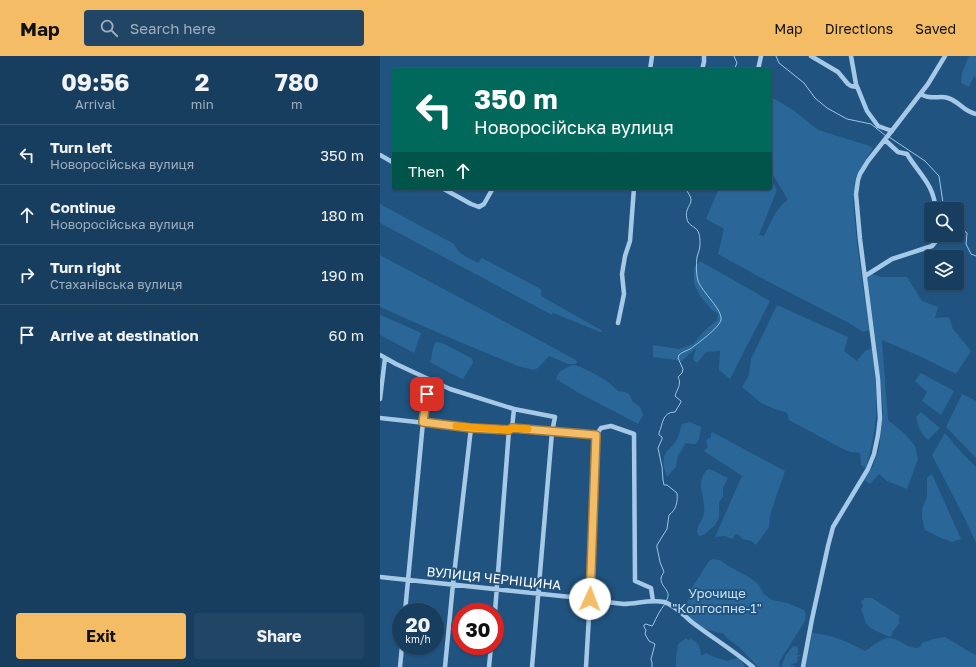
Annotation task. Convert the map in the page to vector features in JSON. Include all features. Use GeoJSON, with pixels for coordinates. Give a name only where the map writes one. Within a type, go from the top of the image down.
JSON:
{"type":"FeatureCollection","features":[{"type":"Feature","properties":{"kind":"street"},"geometry":{"type":"LineString","coordinates":[[650,68],[652,56]]}},
{"type":"Feature","properties":{"kind":"street"},"geometry":{"type":"LineString","coordinates":[[702,68],[704,56]]}},
{"type":"Feature","properties":{"kind":"street"},"geometry":{"type":"LineString","coordinates":[[758,68],[761,56]]}},
{"type":"Feature","properties":{"kind":"street"},"geometry":{"type":"LineString","coordinates":[[810,56],[838,72],[848,84],[857,88]]}},
{"type":"Feature","properties":{"kind":"street"},"geometry":{"type":"LineString","coordinates":[[851,56],[857,88],[868,111],[878,126],[892,131]]}},
{"type":"Feature","properties":{"kind":"street"},"geometry":{"type":"LineString","coordinates":[[803,667],[812,619],[833,528],[868,469],[874,454],[880,418],[878,379],[865,276],[857,202],[857,186],[860,174],[864,167],[928,84],[945,56]]}},
{"type":"Feature","properties":{"kind":"street"},"geometry":{"type":"LineString","coordinates":[[920,94],[928,97],[948,98],[966,110],[976,114]]}},
{"type":"Feature","properties":{"kind":"street"},"geometry":{"type":"LineString","coordinates":[[885,139],[898,152],[906,154],[931,189],[934,202]]}},
{"type":"Feature","properties":{"kind":"street"},"geometry":{"type":"LineString","coordinates":[[380,155],[392,162]]}},
{"type":"Feature","properties":{"kind":"street"},"geometry":{"type":"LineString","coordinates":[[446,190],[479,207],[484,204],[492,190]]}},
{"type":"Feature","properties":{"kind":"street"},"geometry":{"type":"LineString","coordinates":[[618,323],[624,294],[622,274],[625,256],[630,241],[634,190]]}},
{"type":"Feature","properties":{"kind":"street"},"geometry":{"type":"LineString","coordinates":[[865,276],[892,259],[932,246],[935,242]]}},
{"type":"Feature","properties":{"kind":"street"},"geometry":{"type":"LineString","coordinates":[[380,399],[382,356],[450,389],[514,409],[555,417],[552,432],[532,667]]}},
{"type":"Feature","properties":{"kind":"street"},"geometry":{"type":"LineString","coordinates":[[406,603],[423,422],[430,380]]}},
{"type":"Feature","properties":{"kind":"street"},"geometry":{"type":"LineString","coordinates":[[495,603],[510,429],[514,409]]}},
{"type":"Feature","properties":{"kind":"street"},"geometry":{"type":"LineString","coordinates":[[380,418],[471,428],[596,435]]}},
{"type":"Feature","properties":{"kind":"street"},"geometry":{"type":"LineString","coordinates":[[586,667],[596,435],[601,428],[611,426],[634,434],[635,581],[651,588],[653,601]]}},
{"type":"Feature","properties":{"kind":"street"},"geometry":{"type":"LineString","coordinates":[[444,667],[471,428]]}},
{"type":"Feature","properties":{"kind":"street","name":"ВУЛИЦЯ ЧЕРНІЦИНА"},"geometry":{"type":"LineString","coordinates":[[380,577],[625,604],[653,601],[663,602],[669,604],[692,623],[753,667]]}},
{"type":"Feature","properties":{"kind":"street"},"geometry":{"type":"LineString","coordinates":[[400,667],[401,655]]}},
{"type":"Feature","properties":{"kind":"street"},"geometry":{"type":"LineString","coordinates":[[489,667],[490,655]]}},
{"type":"Feature","properties":{"kind":"green space"},"geometry":{"type":"Polygon","coordinates":[[[969,56],[976,56],[976,78],[974,76],[969,87],[961,83],[962,73],[969,56]]]}},
{"type":"Feature","properties":{"kind":"green space"},"geometry":{"type":"Polygon","coordinates":[[[772,98],[793,110],[818,130],[873,148],[855,179],[853,200],[857,243],[869,330],[863,332],[847,322],[718,254],[724,229],[706,219],[718,190],[772,190],[772,182],[777,190],[759,235],[764,236],[777,211],[788,200],[772,173],[772,98]]]}},
{"type":"Feature","properties":{"kind":"green space"},"geometry":{"type":"Polygon","coordinates":[[[380,204],[454,244],[461,253],[478,263],[482,258],[541,289],[541,296],[601,330],[602,332],[553,313],[552,315],[380,223],[380,204]]]}},
{"type":"Feature","properties":{"kind":"green space"},"geometry":{"type":"Polygon","coordinates":[[[380,255],[576,360],[576,364],[568,364],[549,356],[538,368],[533,370],[518,366],[380,307],[380,255]]]}},
{"type":"Feature","properties":{"kind":"green space"},"geometry":{"type":"Polygon","coordinates":[[[700,261],[770,301],[730,379],[719,370],[720,351],[706,352],[697,363],[693,360],[696,348],[682,361],[653,357],[653,345],[679,349],[693,344],[703,332],[717,320],[718,314],[711,309],[700,296],[694,284],[694,268],[700,261]]]}},
{"type":"Feature","properties":{"kind":"green space"},"geometry":{"type":"Polygon","coordinates":[[[872,274],[882,277],[907,277],[922,301],[938,307],[935,318],[949,317],[953,329],[971,351],[956,374],[882,340],[888,420],[905,434],[915,446],[918,459],[907,489],[887,481],[879,474],[870,484],[864,480],[873,466],[879,448],[883,412],[867,277],[872,274]]]}},
{"type":"Feature","properties":{"kind":"green space"},"geometry":{"type":"Polygon","coordinates":[[[777,305],[848,337],[844,351],[857,361],[865,351],[872,348],[876,408],[873,436],[866,468],[861,465],[860,453],[843,449],[789,420],[787,413],[761,403],[742,387],[749,375],[751,359],[777,305]]]}},
{"type":"Feature","properties":{"kind":"green space"},"geometry":{"type":"Polygon","coordinates":[[[380,315],[421,333],[414,353],[380,335],[380,315]]]}},
{"type":"Feature","properties":{"kind":"green space"},"geometry":{"type":"Polygon","coordinates":[[[436,342],[445,344],[472,358],[473,363],[463,379],[430,362],[433,347],[436,342]]]}},
{"type":"Feature","properties":{"kind":"green space"},"geometry":{"type":"Polygon","coordinates":[[[575,365],[598,376],[618,391],[629,394],[633,402],[641,409],[643,415],[638,424],[579,393],[556,379],[561,371],[569,366],[575,365]]]}},
{"type":"Feature","properties":{"kind":"green space"},"geometry":{"type":"Polygon","coordinates":[[[921,373],[954,391],[941,415],[922,401],[927,392],[915,381],[921,373]]]}},
{"type":"Feature","properties":{"kind":"green space"},"geometry":{"type":"Polygon","coordinates":[[[962,394],[976,401],[976,458],[946,427],[962,394]]]}},
{"type":"Feature","properties":{"kind":"green space"},"geometry":{"type":"Polygon","coordinates":[[[921,412],[940,428],[928,440],[920,430],[916,417],[921,412]]]}},
{"type":"Feature","properties":{"kind":"green space"},"geometry":{"type":"Polygon","coordinates":[[[690,422],[701,427],[699,439],[696,444],[686,443],[678,456],[676,467],[667,477],[663,460],[666,452],[673,445],[679,435],[682,424],[690,422]]]}},
{"type":"Feature","properties":{"kind":"green space"},"geometry":{"type":"Polygon","coordinates":[[[712,432],[785,471],[770,515],[769,527],[756,545],[751,541],[742,539],[738,534],[732,539],[725,536],[715,537],[742,476],[704,451],[708,447],[706,440],[711,437],[712,432]]]}},
{"type":"Feature","properties":{"kind":"green space"},"geometry":{"type":"Polygon","coordinates":[[[945,433],[976,467],[976,543],[932,455],[945,433]]]}},
{"type":"Feature","properties":{"kind":"green space"},"geometry":{"type":"Polygon","coordinates":[[[708,469],[728,478],[723,488],[723,497],[719,502],[719,518],[715,525],[705,534],[700,536],[697,532],[704,510],[701,483],[704,473],[708,469]]]}},
{"type":"Feature","properties":{"kind":"green space"},"geometry":{"type":"Polygon","coordinates":[[[932,474],[961,539],[952,542],[925,530],[922,518],[922,509],[927,497],[927,478],[932,474]]]}},
{"type":"Feature","properties":{"kind":"green space"},"geometry":{"type":"Polygon","coordinates":[[[713,559],[720,560],[749,577],[758,584],[764,594],[772,600],[787,603],[804,610],[806,614],[805,621],[779,662],[780,665],[778,667],[758,667],[723,633],[705,628],[689,617],[685,609],[692,587],[709,561],[713,559]]]}},
{"type":"Feature","properties":{"kind":"green space"},"geometry":{"type":"Polygon","coordinates":[[[865,598],[872,598],[900,616],[898,620],[900,623],[890,637],[873,629],[866,623],[861,610],[863,606],[861,602],[865,598]]]}},
{"type":"Feature","properties":{"kind":"green space"},"geometry":{"type":"Polygon","coordinates":[[[812,633],[839,639],[865,651],[887,638],[897,640],[908,646],[916,648],[920,647],[922,643],[945,637],[976,655],[976,667],[805,667],[812,633]]]}},
{"type":"Feature","properties":{"kind":"green space","name":"Урочище \"Колгоспне-1\""},"geometry":{"type":"Polygon","coordinates":[[[686,638],[688,640],[691,639],[698,644],[701,655],[706,653],[727,661],[738,658],[745,667],[676,667],[678,644],[686,638]]]}},
{"type":"Feature","properties":{"kind":"green space"},"geometry":{"type":"Polygon","coordinates":[[[793,646],[798,647],[797,655],[800,655],[797,658],[798,660],[796,663],[791,664],[796,667],[781,667],[786,655],[793,646]]]}},
{"type":"Feature","properties":{"kind":"waterway"},"geometry":{"type":"LineString","coordinates":[[734,56],[737,63],[735,68]]}},
{"type":"Feature","properties":{"kind":"waterway"},"geometry":{"type":"LineString","coordinates":[[776,56],[779,63],[804,83],[815,98],[827,108],[847,119],[871,124],[886,136]]}},
{"type":"Feature","properties":{"kind":"waterway"},"geometry":{"type":"LineString","coordinates":[[889,137],[925,161],[939,176],[943,202]]}},
{"type":"Feature","properties":{"kind":"waterway"},"geometry":{"type":"LineString","coordinates":[[666,601],[668,595],[661,579],[664,572],[660,562],[657,545],[667,529],[669,515],[677,503],[677,493],[667,485],[664,485],[658,448],[662,437],[659,433],[665,416],[675,412],[681,402],[675,396],[679,384],[678,377],[682,373],[683,369],[678,358],[679,355],[690,349],[707,336],[721,320],[719,311],[698,281],[696,263],[700,246],[700,238],[697,229],[687,221],[686,212],[691,199],[686,190]]}},
{"type":"Feature","properties":{"kind":"waterway"},"geometry":{"type":"LineString","coordinates":[[964,231],[967,233],[966,244],[971,254],[976,256]]}},
{"type":"Feature","properties":{"kind":"waterway"},"geometry":{"type":"LineString","coordinates":[[652,667],[651,659],[655,644],[649,641],[645,634],[646,630],[644,625],[646,624],[652,626],[665,604]]}},
{"type":"Feature","properties":{"kind":"slow traffic"},"geometry":{"type":"LineString","coordinates":[[456,426],[509,430],[512,428],[528,429]]}},
{"type":"Feature","properties":{"kind":"route"},"geometry":{"type":"LineString","coordinates":[[427,394],[423,422],[471,428],[509,430],[512,428],[596,435],[590,599]]}}]}
